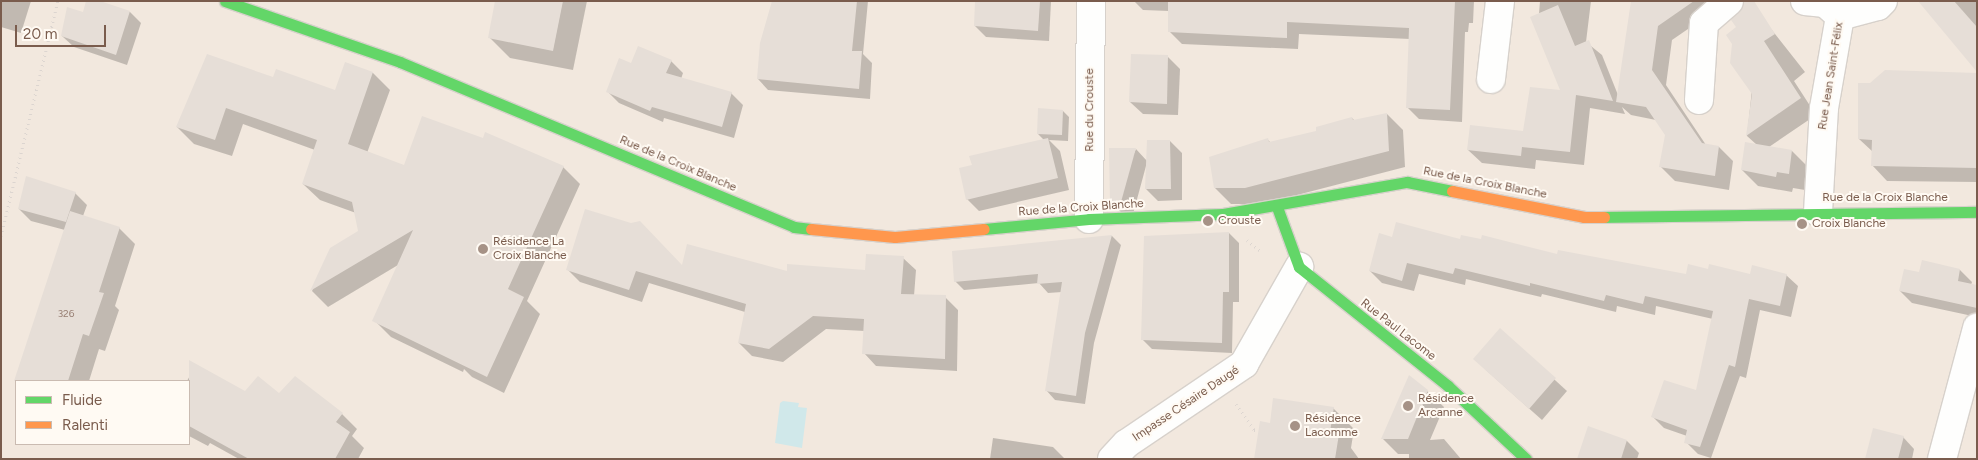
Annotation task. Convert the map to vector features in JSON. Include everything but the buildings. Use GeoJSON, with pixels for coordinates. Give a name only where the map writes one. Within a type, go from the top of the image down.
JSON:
{"type":"FeatureCollection","features":[{"type":"Feature","properties":{"kind":"street","name":"Rue de la Croix Blanche"},"geometry":{"type":"LineString","coordinates":[[225,1],[400,62],[794,227],[895,237],[1089,220],[1223,214],[1277,207],[1407,182],[1584,216],[1818,212],[1977,212]]}},
{"type":"Feature","properties":{"kind":"street","name":"Rue du Crouste"},"geometry":{"type":"LineString","coordinates":[[1089,220],[1091,1]]}},
{"type":"Feature","properties":{"kind":"street"},"geometry":{"type":"LineString","coordinates":[[1492,79],[1500,1]]}},
{"type":"Feature","properties":{"kind":"street"},"geometry":{"type":"LineString","coordinates":[[1699,100],[1704,23],[1729,1]]}},
{"type":"Feature","properties":{"kind":"street"},"geometry":{"type":"LineString","coordinates":[[1805,1],[1824,3],[1840,16]]}},
{"type":"Feature","properties":{"kind":"street","name":"Rue Jean Saint-Félix"},"geometry":{"type":"LineString","coordinates":[[1818,212],[1824,108],[1840,16],[1878,6],[1883,1]]}},
{"type":"Feature","properties":{"kind":"street"},"geometry":{"type":"LineString","coordinates":[[1277,207],[1299,267]]}},
{"type":"Feature","properties":{"kind":"street","name":"Impasse Césaire Daugé"},"geometry":{"type":"LineString","coordinates":[[1112,459],[1126,444],[1244,364],[1299,267]]}},
{"type":"Feature","properties":{"kind":"street","name":"Rue Paul Lacome"},"geometry":{"type":"LineString","coordinates":[[1299,267],[1448,386],[1526,459]]}},
{"type":"Feature","properties":{"kind":"street"},"geometry":{"type":"LineString","coordinates":[[1942,459],[1977,328]]}},
{"type":"Feature","properties":{"kind":"path"},"geometry":{"type":"LineString","coordinates":[[1,236],[58,1]]}},
{"type":"Feature","properties":{"kind":"path"},"geometry":{"type":"LineString","coordinates":[[1220,380],[1248,423],[1254,430],[1258,430]]}},
{"type":"Feature","properties":{"kind":"shaded area"},"geometry":{"type":"Polygon","coordinates":[[[1,1],[1977,1],[1977,459],[1,459],[1,1]]]}},
{"type":"Feature","properties":{"kind":"water"},"geometry":{"type":"Polygon","coordinates":[[[783,401],[799,403],[798,407],[807,408],[802,448],[775,443],[780,403],[783,401]]]}},
{"type":"Feature","properties":{"kind":"traffic: fast"},"geometry":{"type":"LineString","coordinates":[[225,1],[400,62],[794,227],[811,229]]}},
{"type":"Feature","properties":{"kind":"traffic: fast"},"geometry":{"type":"LineString","coordinates":[[984,229],[1089,219],[1223,214],[1407,182],[1452,191]]}},
{"type":"Feature","properties":{"kind":"traffic: fast"},"geometry":{"type":"LineString","coordinates":[[1277,207],[1299,267],[1448,386],[1526,459]]}},
{"type":"Feature","properties":{"kind":"traffic: fast"},"geometry":{"type":"LineString","coordinates":[[1604,217],[1977,212]]}},
{"type":"Feature","properties":{"kind":"traffic: slow"},"geometry":{"type":"LineString","coordinates":[[1452,191],[1584,217],[1604,217]]}},
{"type":"Feature","properties":{"kind":"traffic: slow"},"geometry":{"type":"LineString","coordinates":[[811,229],[895,237],[984,229]]}},
{"type":"Feature","properties":{"kind":"place","name":"Crouste"},"geometry":{"type":"Point","coordinates":[1208,221]}},
{"type":"Feature","properties":{"kind":"place","name":"Croix Blanche"},"geometry":{"type":"Point","coordinates":[1802,224]}},
{"type":"Feature","properties":{"kind":"place","name":"Résidence La Croix Blanche"},"geometry":{"type":"Point","coordinates":[483,249]}},
{"type":"Feature","properties":{"kind":"place","name":"Résidence Arcanne"},"geometry":{"type":"Point","coordinates":[1408,406]}},
{"type":"Feature","properties":{"kind":"place","name":"Résidence Lacomme"},"geometry":{"type":"Point","coordinates":[1295,426]}}]}
